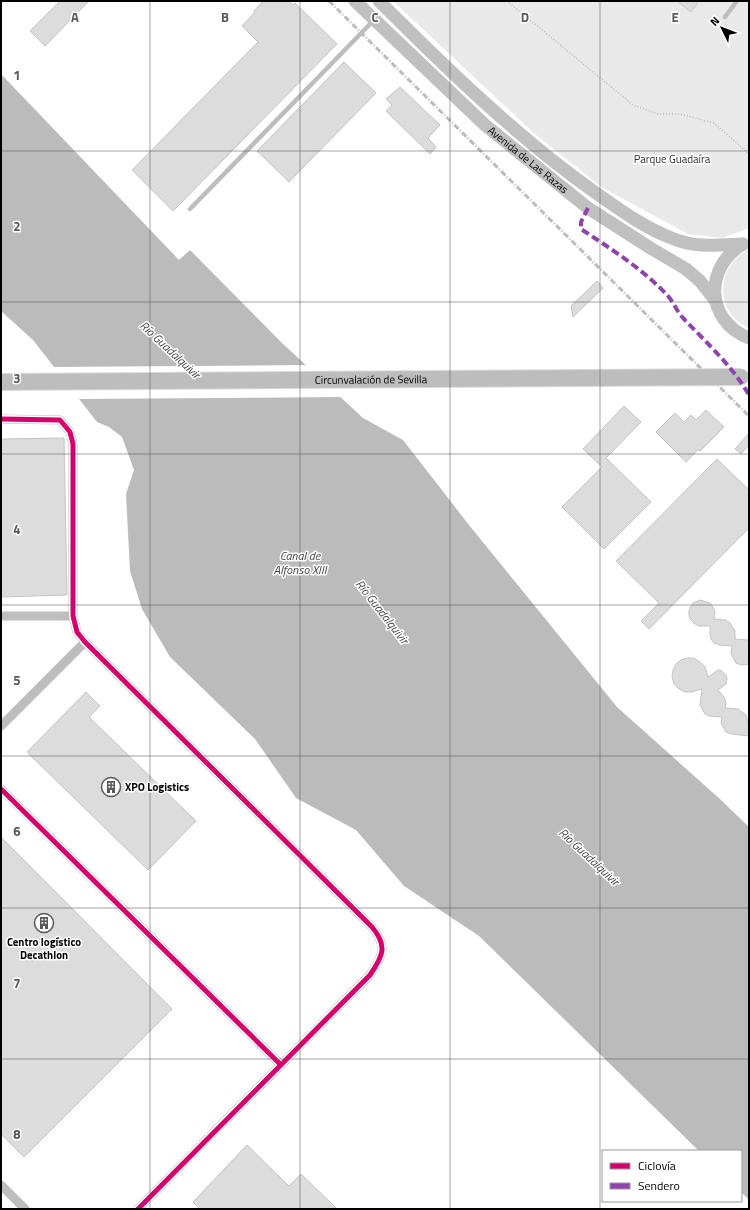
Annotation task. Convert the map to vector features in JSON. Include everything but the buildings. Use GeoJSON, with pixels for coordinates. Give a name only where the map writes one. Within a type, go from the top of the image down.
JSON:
{"type":"FeatureCollection","features":[{"type":"Feature","properties":{"kind":"highway","name":"Circunvalación de Sevilla"},"geometry":{"type":"LineString","coordinates":[[1,382],[741,377]]}},
{"type":"Feature","properties":{"kind":"main road","name":"Avenida de Las Razas"},"geometry":{"type":"LineString","coordinates":[[355,1],[485,125],[588,208],[686,269],[700,281],[716,300]]}},
{"type":"Feature","properties":{"kind":"main road","name":"Avenida de Las Razas"},"geometry":{"type":"LineString","coordinates":[[379,1],[492,109],[560,167],[632,219],[674,240],[702,246],[746,243]]}},
{"type":"Feature","properties":{"kind":"main road"},"geometry":{"type":"LineString","coordinates":[[746,243],[733,250],[726,258],[720,267],[714,289],[718,308],[727,323],[740,334],[749,338]]}},
{"type":"Feature","properties":{"kind":"street"},"geometry":{"type":"LineString","coordinates":[[1,419],[60,420],[70,432],[73,444],[73,616],[77,632],[85,642],[372,927],[380,936],[383,948],[380,962],[370,975],[138,1209]]}},
{"type":"Feature","properties":{"kind":"street"},"geometry":{"type":"LineString","coordinates":[[1,616],[73,616]]}},
{"type":"Feature","properties":{"kind":"street"},"geometry":{"type":"LineString","coordinates":[[1,726],[85,642]]}},
{"type":"Feature","properties":{"kind":"street"},"geometry":{"type":"LineString","coordinates":[[1,789],[281,1065]]}},
{"type":"Feature","properties":{"kind":"street"},"geometry":{"type":"LineString","coordinates":[[1,1185],[25,1209]]}},
{"type":"Feature","properties":{"kind":"lane"},"geometry":{"type":"LineString","coordinates":[[725,17],[737,1]]}},
{"type":"Feature","properties":{"kind":"lane"},"geometry":{"type":"LineString","coordinates":[[190,209],[374,20]]}},
{"type":"Feature","properties":{"kind":"path"},"geometry":{"type":"LineString","coordinates":[[507,1],[633,105],[658,114],[680,114],[714,124],[749,154]]}},
{"type":"Feature","properties":{"kind":"green space","name":"Parque Guadaíra"},"geometry":{"type":"Polygon","coordinates":[[[393,1],[749,1],[749,228],[722,238],[688,234],[603,188],[536,135],[393,1]]]}},
{"type":"Feature","properties":{"kind":"green space"},"geometry":{"type":"Polygon","coordinates":[[[749,249],[749,328],[737,321],[729,311],[724,300],[723,289],[725,277],[730,266],[738,257],[749,249]]]}},
{"type":"Feature","properties":{"kind":"water","name":"Canal de Alfonso XIII"},"geometry":{"type":"Polygon","coordinates":[[[1,74],[179,260],[190,250],[282,343],[363,418],[403,440],[469,525],[617,707],[749,827],[749,1200],[742,1193],[742,1150],[698,1150],[479,936],[404,886],[356,830],[296,798],[255,739],[170,657],[142,609],[130,571],[126,494],[134,470],[122,437],[109,427],[97,422],[33,340],[1,311],[1,74]]]}},
{"type":"Feature","properties":{"kind":"pier"},"geometry":{"type":"Polygon","coordinates":[[[308,365],[343,397],[77,399],[52,367],[308,365]]]}},
{"type":"Feature","properties":{"kind":"railway"},"geometry":{"type":"LineString","coordinates":[[329,1],[749,416]]}},
{"type":"Feature","properties":{"kind":"marked path"},"geometry":{"type":"LineString","coordinates":[[588,208],[581,222],[581,229],[626,260],[658,286],[668,296],[682,316],[727,365],[749,395]]}},
{"type":"Feature","properties":{"kind":"cycle path"},"geometry":{"type":"LineString","coordinates":[[1,419],[60,420],[70,432],[73,444],[73,616],[77,632],[85,642],[372,927],[382,946],[381,956],[370,975],[138,1209]]}},
{"type":"Feature","properties":{"kind":"cycle path"},"geometry":{"type":"LineString","coordinates":[[1,789],[281,1065]]}},
{"type":"Feature","properties":{"kind":"place","name":"XPO Logistics"},"geometry":{"type":"Point","coordinates":[111,787]}},
{"type":"Feature","properties":{"kind":"place","name":"Centro logístico Decathlon"},"geometry":{"type":"Point","coordinates":[44,923]}},
{"type":"Feature","properties":{"kind":"water label","name":"Río Guadalquivir"},"geometry":{"type":"Point","coordinates":[170,350]}},
{"type":"Feature","properties":{"kind":"water label","name":"Río Guadalquivir"},"geometry":{"type":"Point","coordinates":[382,612]}},
{"type":"Feature","properties":{"kind":"water label","name":"Río Guadalquivir"},"geometry":{"type":"Point","coordinates":[589,857]}}]}
